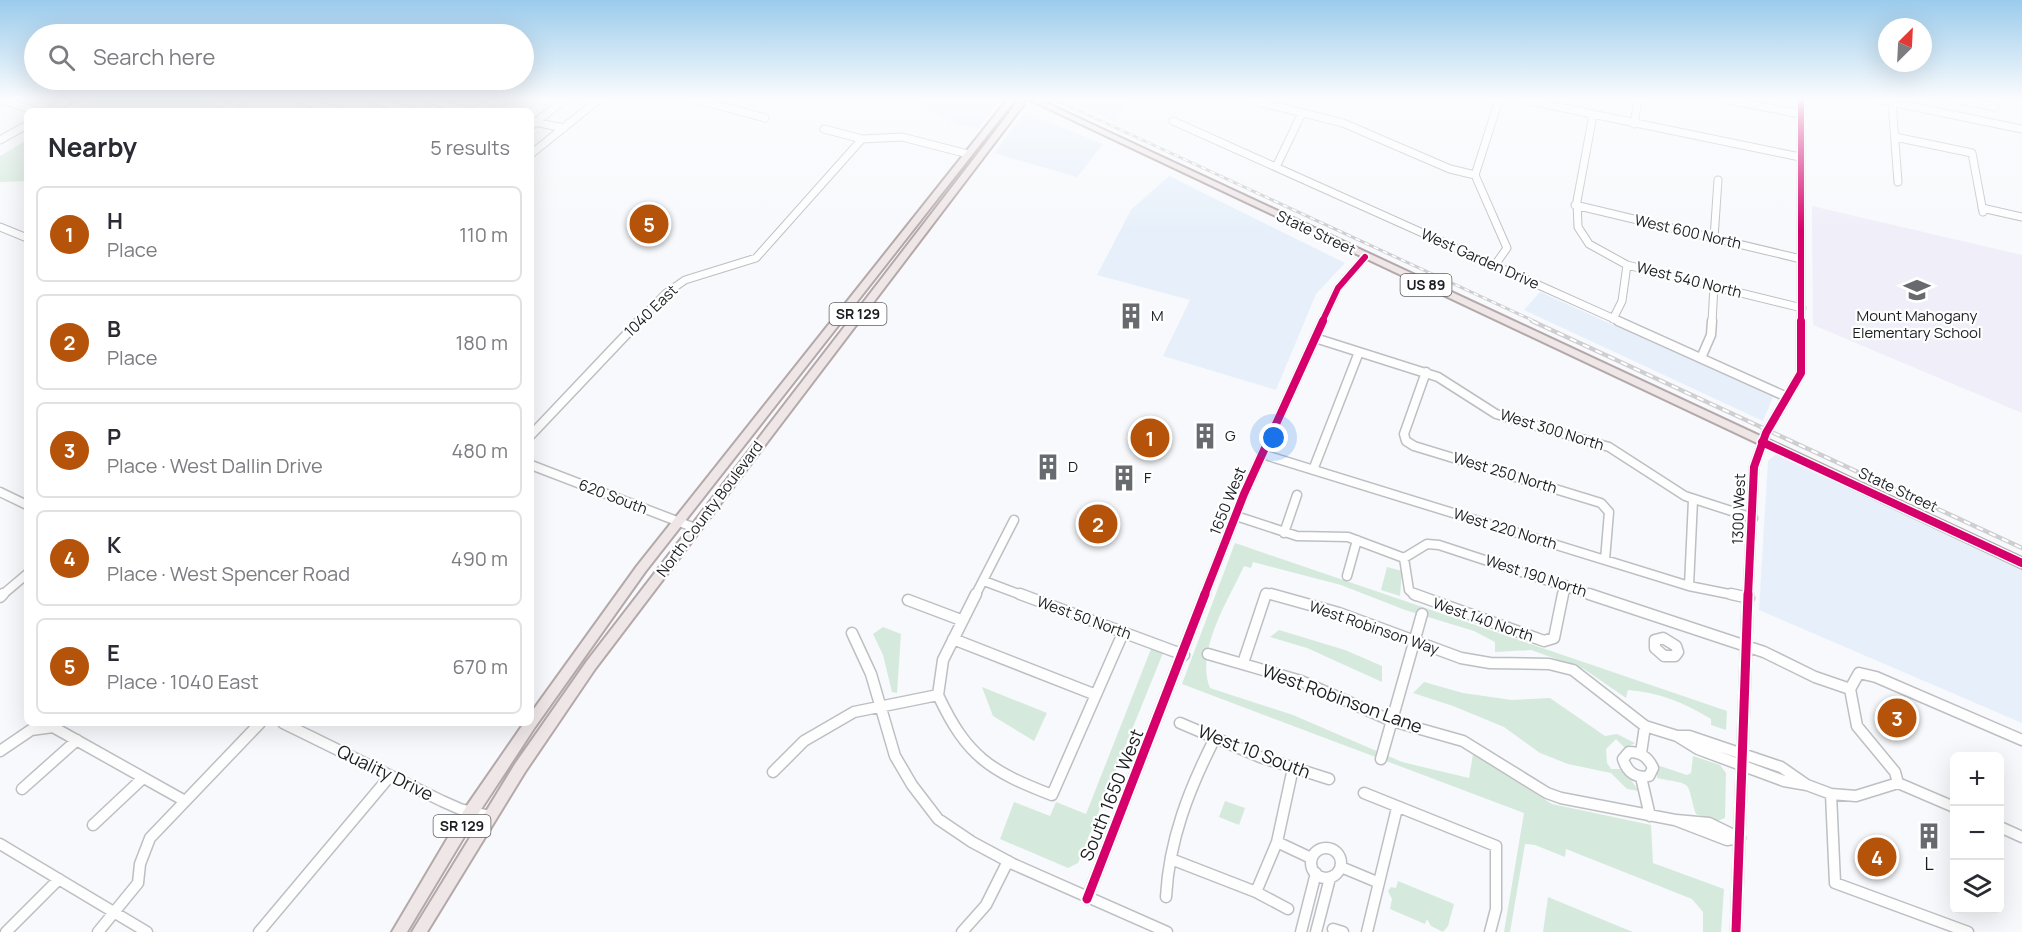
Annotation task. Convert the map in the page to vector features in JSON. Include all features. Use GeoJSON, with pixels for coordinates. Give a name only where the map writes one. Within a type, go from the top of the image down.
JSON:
{"type":"FeatureCollection","features":[{"type":"Feature","properties":{"kind":"main road","name":"North County Boulevard"},"geometry":{"type":"LineString","coordinates":[[534,719],[600,624],[670,532],[976,143]]}},
{"type":"Feature","properties":{"kind":"main road","name":"North County Boulevard"},"geometry":{"type":"LineString","coordinates":[[419,932],[490,816],[591,665],[990,143]]}},
{"type":"Feature","properties":{"kind":"main road","name":"State Street"},"geometry":{"type":"LineString","coordinates":[[1126,143],[2022,563]]}},
{"type":"Feature","properties":{"kind":"main road","name":"North County Boulevard"},"geometry":{"type":"LineString","coordinates":[[399,932],[471,812],[529,726]]}},
{"type":"Feature","properties":{"kind":"street","name":"1040 East"},"geometry":{"type":"LineString","coordinates":[[534,432],[665,294],[685,280],[746,263],[756,258],[859,143]]}},
{"type":"Feature","properties":{"kind":"street"},"geometry":{"type":"LineString","coordinates":[[927,143],[968,154]]}},
{"type":"Feature","properties":{"kind":"street","name":"West Garden Drive"},"geometry":{"type":"LineString","coordinates":[[1223,143],[1787,397]]}},
{"type":"Feature","properties":{"kind":"street"},"geometry":{"type":"LineString","coordinates":[[1275,167],[1287,143]]}},
{"type":"Feature","properties":{"kind":"street"},"geometry":{"type":"LineString","coordinates":[[1391,143],[1450,169],[1475,175]]}},
{"type":"Feature","properties":{"kind":"street"},"geometry":{"type":"LineString","coordinates":[[1485,143],[1475,175],[1507,248],[1495,265]]}},
{"type":"Feature","properties":{"kind":"street"},"geometry":{"type":"LineString","coordinates":[[1575,205],[1587,143]]}},
{"type":"Feature","properties":{"kind":"street"},"geometry":{"type":"LineString","coordinates":[[1737,143],[1800,157]]}},
{"type":"Feature","properties":{"kind":"street","name":"1300 West"},"geometry":{"type":"LineString","coordinates":[[1736,932],[1740,838],[1740,759],[1754,467],[1762,442],[1801,373],[1800,143]]}},
{"type":"Feature","properties":{"kind":"street"},"geometry":{"type":"LineString","coordinates":[[1895,143],[1898,182]]}},
{"type":"Feature","properties":{"kind":"street"},"geometry":{"type":"LineString","coordinates":[[1926,143],[1972,153],[1982,210],[2022,217]]}},
{"type":"Feature","properties":{"kind":"street"},"geometry":{"type":"LineString","coordinates":[[1714,238],[1718,180]]}},
{"type":"Feature","properties":{"kind":"street","name":"West 600 North"},"geometry":{"type":"LineString","coordinates":[[1575,205],[1801,259]]}},
{"type":"Feature","properties":{"kind":"street","name":"West 540 North"},"geometry":{"type":"LineString","coordinates":[[1575,205],[1576,225],[1584,238],[1603,254],[1627,265],[1802,308]]}},
{"type":"Feature","properties":{"kind":"street"},"geometry":{"type":"LineString","coordinates":[[0,227],[24,237]]}},
{"type":"Feature","properties":{"kind":"street","name":"1650 West"},"geometry":{"type":"LineString","coordinates":[[1166,701],[1262,454],[1338,288],[1365,256]]}},
{"type":"Feature","properties":{"kind":"street"},"geometry":{"type":"LineString","coordinates":[[1613,319],[1622,301],[1627,265]]}},
{"type":"Feature","properties":{"kind":"street"},"geometry":{"type":"LineString","coordinates":[[1701,358],[1711,335],[1714,286]]}},
{"type":"Feature","properties":{"kind":"street","name":"West 300 North"},"geometry":{"type":"LineString","coordinates":[[1315,338],[1438,377],[1496,414],[1609,447],[1693,500],[1752,518]]}},
{"type":"Feature","properties":{"kind":"street"},"geometry":{"type":"LineString","coordinates":[[1313,470],[1359,352]]}},
{"type":"Feature","properties":{"kind":"street","name":"West 250 North"},"geometry":{"type":"LineString","coordinates":[[1426,372],[1404,434],[1406,441],[1414,446],[1604,505],[1609,512],[1605,560]]}},
{"type":"Feature","properties":{"kind":"street","name":"West 220 North"},"geometry":{"type":"LineString","coordinates":[[1262,454],[1689,586],[1749,598]]}},
{"type":"Feature","properties":{"kind":"street","name":"620 South"},"geometry":{"type":"LineString","coordinates":[[534,466],[695,528]]}},
{"type":"Feature","properties":{"kind":"street"},"geometry":{"type":"LineString","coordinates":[[0,492],[24,504]]}},
{"type":"Feature","properties":{"kind":"street"},"geometry":{"type":"LineString","coordinates":[[1284,532],[1297,495]]}},
{"type":"Feature","properties":{"kind":"street"},"geometry":{"type":"LineString","coordinates":[[1689,586],[1693,500]]}},
{"type":"Feature","properties":{"kind":"street"},"geometry":{"type":"LineString","coordinates":[[1236,516],[1284,532],[1308,537],[1337,536],[1357,540],[1404,558]]}},
{"type":"Feature","properties":{"kind":"street"},"geometry":{"type":"LineString","coordinates":[[1014,520],[943,660],[938,695],[963,744],[985,765],[1017,782],[1052,795],[1123,633]]}},
{"type":"Feature","properties":{"kind":"street"},"geometry":{"type":"LineString","coordinates":[[1347,576],[1357,540]]}},
{"type":"Feature","properties":{"kind":"street","name":"West 190 North"},"geometry":{"type":"LineString","coordinates":[[1404,558],[1427,544],[1439,545],[1746,646],[1778,658],[1815,677],[1850,689]]}},
{"type":"Feature","properties":{"kind":"street","name":"West 140 North"},"geometry":{"type":"LineString","coordinates":[[1404,558],[1408,586],[1412,594],[1544,641],[1554,638],[1565,585]]}},
{"type":"Feature","properties":{"kind":"street"},"geometry":{"type":"LineString","coordinates":[[0,597],[24,577]]}},
{"type":"Feature","properties":{"kind":"street","name":"West 50 North"},"geometry":{"type":"LineString","coordinates":[[984,581],[1184,655]]}},
{"type":"Feature","properties":{"kind":"street","name":"West Robinson Way"},"geometry":{"type":"LineString","coordinates":[[1243,663],[1266,593],[1349,617],[1414,645],[1479,662],[1548,661],[1561,665],[1573,670],[1645,726],[1677,736],[1698,749],[1740,759],[1784,781],[1808,785],[1831,794]]}},
{"type":"Feature","properties":{"kind":"street"},"geometry":{"type":"LineString","coordinates":[[908,600],[962,620]]}},
{"type":"Feature","properties":{"kind":"street"},"geometry":{"type":"LineString","coordinates":[[1381,759],[1422,614]]}},
{"type":"Feature","properties":{"kind":"street"},"geometry":{"type":"LineString","coordinates":[[1666,638],[1669,622]]}},
{"type":"Feature","properties":{"kind":"street"},"geometry":{"type":"LineString","coordinates":[[852,633],[871,674],[895,756],[912,785],[938,819],[972,842],[1008,861],[1087,899],[1167,932]]}},
{"type":"Feature","properties":{"kind":"street"},"geometry":{"type":"LineString","coordinates":[[955,635],[1096,695]]}},
{"type":"Feature","properties":{"kind":"street","name":"West Robinson Lane"},"geometry":{"type":"LineString","coordinates":[[1208,654],[1301,681],[1392,721],[1463,741],[1548,793],[1561,798],[1675,820],[1727,840],[1740,838]]}},
{"type":"Feature","properties":{"kind":"street"},"geometry":{"type":"LineString","coordinates":[[1898,783],[1895,772],[1857,726],[1850,689],[1859,673],[1876,677],[2022,740]]}},
{"type":"Feature","properties":{"kind":"street"},"geometry":{"type":"LineString","coordinates":[[773,772],[804,741],[854,712],[938,695]]}},
{"type":"Feature","properties":{"kind":"street","name":"South 1650 West"},"geometry":{"type":"LineString","coordinates":[[1087,899],[1166,701]]}},
{"type":"Feature","properties":{"kind":"street","name":"West 10 South"},"geometry":{"type":"LineString","coordinates":[[1180,723],[1293,768],[1329,779]]}},
{"type":"Feature","properties":{"kind":"street"},"geometry":{"type":"LineString","coordinates":[[0,751],[24,731],[43,726],[53,727],[185,801]]}},
{"type":"Feature","properties":{"kind":"street"},"geometry":{"type":"LineString","coordinates":[[98,932],[138,883],[140,864],[150,838],[257,726]]}},
{"type":"Feature","properties":{"kind":"street","name":"Quality Drive"},"geometry":{"type":"LineString","coordinates":[[289,726],[442,801],[471,812],[490,816]]}},
{"type":"Feature","properties":{"kind":"street"},"geometry":{"type":"LineString","coordinates":[[1641,753],[1645,726]]}},
{"type":"Feature","properties":{"kind":"street"},"geometry":{"type":"LineString","coordinates":[[1166,897],[1171,859],[1184,805],[1215,738]]}},
{"type":"Feature","properties":{"kind":"street"},"geometry":{"type":"LineString","coordinates":[[22,789],[77,740]]}},
{"type":"Feature","properties":{"kind":"street"},"geometry":{"type":"LineString","coordinates":[[1629,752],[1641,753],[1653,768],[1649,776],[1641,777],[1629,771],[1623,759],[1629,752]]}},
{"type":"Feature","properties":{"kind":"street"},"geometry":{"type":"LineString","coordinates":[[1256,892],[1277,842],[1293,768]]}},
{"type":"Feature","properties":{"kind":"street"},"geometry":{"type":"LineString","coordinates":[[259,932],[390,776]]}},
{"type":"Feature","properties":{"kind":"street"},"geometry":{"type":"LineString","coordinates":[[1641,777],[1650,816]]}},
{"type":"Feature","properties":{"kind":"street"},"geometry":{"type":"LineString","coordinates":[[93,825],[143,778]]}},
{"type":"Feature","properties":{"kind":"street"},"geometry":{"type":"LineString","coordinates":[[1952,806],[1898,783],[1856,796],[1831,794],[1835,883],[1968,932]]}},
{"type":"Feature","properties":{"kind":"street"},"geometry":{"type":"LineString","coordinates":[[1364,793],[1496,846],[1496,909],[1490,932]]}},
{"type":"Feature","properties":{"kind":"street"},"geometry":{"type":"LineString","coordinates":[[1367,932],[1377,882],[1397,808]]}},
{"type":"Feature","properties":{"kind":"street"},"geometry":{"type":"LineString","coordinates":[[2004,829],[2022,837]]}},
{"type":"Feature","properties":{"kind":"street"},"geometry":{"type":"LineString","coordinates":[[1277,842],[1311,858],[1316,873],[1301,932]]}},
{"type":"Feature","properties":{"kind":"street"},"geometry":{"type":"LineString","coordinates":[[0,844],[147,932]]}},
{"type":"Feature","properties":{"kind":"street"},"geometry":{"type":"LineString","coordinates":[[1311,858],[1316,850],[1325,848],[1338,857],[1341,867],[1338,875],[1330,878],[1316,873]]}},
{"type":"Feature","properties":{"kind":"street"},"geometry":{"type":"LineString","coordinates":[[1171,859],[1256,892],[1288,909]]}},
{"type":"Feature","properties":{"kind":"street"},"geometry":{"type":"LineString","coordinates":[[962,932],[986,905],[1008,861]]}},
{"type":"Feature","properties":{"kind":"street"},"geometry":{"type":"LineString","coordinates":[[1341,867],[1377,882]]}},
{"type":"Feature","properties":{"kind":"street"},"geometry":{"type":"LineString","coordinates":[[1316,932],[1330,878]]}},
{"type":"Feature","properties":{"kind":"street"},"geometry":{"type":"LineString","coordinates":[[6,932],[59,879]]}},
{"type":"Feature","properties":{"kind":"shaded area"},"geometry":{"type":"Polygon","coordinates":[[[1001,143],[1103,144],[1077,177],[994,153],[1001,143]]]}},
{"type":"Feature","properties":{"kind":"shaded area"},"geometry":{"type":"Polygon","coordinates":[[[1169,176],[1345,263],[1316,294],[1276,390],[1163,356],[1190,300],[1097,275],[1131,210],[1169,176]]]}},
{"type":"Feature","properties":{"kind":"shaded area","name":"Mount Mahogany Elementary School"},"geometry":{"type":"Polygon","coordinates":[[[1812,206],[2022,255],[2022,413],[1813,325],[1812,206]]]}},
{"type":"Feature","properties":{"kind":"shaded area"},"geometry":{"type":"Polygon","coordinates":[[[1540,292],[1773,397],[1763,421],[1524,310],[1540,292]]]}},
{"type":"Feature","properties":{"kind":"shaded area"},"geometry":{"type":"Polygon","coordinates":[[[1776,454],[2022,570],[2022,723],[1759,610],[1768,461],[1776,454]]]}},
{"type":"Feature","properties":{"kind":"green space"},"geometry":{"type":"Polygon","coordinates":[[[24,143],[24,181],[0,182],[0,156],[24,143]]]}},
{"type":"Feature","properties":{"kind":"green space"},"geometry":{"type":"Polygon","coordinates":[[[1235,543],[1727,711],[1726,730],[1711,725],[1711,719],[1671,699],[1628,690],[1626,698],[1584,669],[1531,650],[1495,652],[1495,642],[1474,631],[1405,610],[1341,585],[1253,562],[1251,568],[1244,566],[1222,610],[1210,642],[1207,658],[1206,674],[1210,688],[1293,715],[1402,762],[1469,778],[1473,754],[1552,804],[1651,825],[1653,863],[1724,889],[1721,932],[1703,932],[1703,912],[1692,899],[1566,849],[1565,857],[1535,845],[1525,844],[1510,932],[1504,932],[1524,813],[1182,684],[1235,543]]]}},
{"type":"Feature","properties":{"kind":"green space"},"geometry":{"type":"Polygon","coordinates":[[[1387,567],[1402,571],[1400,596],[1381,590],[1387,567]]]}},
{"type":"Feature","properties":{"kind":"green space"},"geometry":{"type":"Polygon","coordinates":[[[883,627],[901,634],[897,693],[892,692],[883,655],[873,634],[883,627]]]}},
{"type":"Feature","properties":{"kind":"green space"},"geometry":{"type":"Polygon","coordinates":[[[1279,630],[1345,650],[1382,666],[1382,682],[1307,648],[1270,637],[1279,630]]]}},
{"type":"Feature","properties":{"kind":"green space"},"geometry":{"type":"Polygon","coordinates":[[[1151,649],[1163,653],[1078,863],[1068,868],[1000,839],[1014,802],[1050,816],[1056,802],[1086,814],[1151,649]]]}},
{"type":"Feature","properties":{"kind":"green space"},"geometry":{"type":"Polygon","coordinates":[[[1424,682],[1463,693],[1512,700],[1550,698],[1605,736],[1617,734],[1635,743],[1625,748],[1616,739],[1606,749],[1607,763],[1611,769],[1623,769],[1639,791],[1627,789],[1611,773],[1568,764],[1540,753],[1504,727],[1453,706],[1413,693],[1424,682]]]}},
{"type":"Feature","properties":{"kind":"green space"},"geometry":{"type":"Polygon","coordinates":[[[982,687],[1047,713],[1034,741],[993,716],[982,687]]]}},
{"type":"Feature","properties":{"kind":"green space"},"geometry":{"type":"Polygon","coordinates":[[[1693,756],[1720,765],[1726,773],[1725,818],[1717,821],[1696,814],[1687,786],[1657,778],[1657,765],[1687,775],[1691,773],[1693,756]]]}},
{"type":"Feature","properties":{"kind":"green space"},"geometry":{"type":"Polygon","coordinates":[[[1225,801],[1245,808],[1239,825],[1219,817],[1225,801]]]}},
{"type":"Feature","properties":{"kind":"green space"},"geometry":{"type":"Polygon","coordinates":[[[1398,881],[1454,904],[1448,926],[1443,932],[1431,926],[1427,919],[1425,924],[1390,909],[1392,899],[1388,891],[1391,887],[1396,888],[1398,881]]]}},
{"type":"Feature","properties":{"kind":"green space"},"geometry":{"type":"Polygon","coordinates":[[[1548,897],[1623,928],[1633,932],[1543,932],[1548,897]]]}},
{"type":"Feature","properties":{"kind":"railway"},"geometry":{"type":"LineString","coordinates":[[1150,143],[1536,322]]}},
{"type":"Feature","properties":{"kind":"railway"},"geometry":{"type":"LineString","coordinates":[[1532,321],[2022,548]]}},
{"type":"Feature","properties":{"kind":"cycle path"},"geometry":{"type":"LineString","coordinates":[[1736,932],[1742,724],[1754,467],[1766,433],[1801,373],[1801,143]]}},
{"type":"Feature","properties":{"kind":"cycle path"},"geometry":{"type":"LineString","coordinates":[[1087,899],[1244,494],[1338,288],[1365,257]]}},
{"type":"Feature","properties":{"kind":"cycle path"},"geometry":{"type":"LineString","coordinates":[[1762,442],[2022,563]]}},
{"type":"Feature","properties":{"kind":"place","name":"E"},"geometry":{"type":"Point","coordinates":[649,224]}},
{"type":"Feature","properties":{"kind":"place","name":"Mount Mahogany Elementary School"},"geometry":{"type":"Point","coordinates":[1917,290]}},
{"type":"Feature","properties":{"kind":"place","name":"M"},"geometry":{"type":"Point","coordinates":[1131,316]}},
{"type":"Feature","properties":{"kind":"place","name":"G"},"geometry":{"type":"Point","coordinates":[1205,436]}},
{"type":"Feature","properties":{"kind":"place","name":"H"},"geometry":{"type":"Point","coordinates":[1150,438]}},
{"type":"Feature","properties":{"kind":"place","name":"D"},"geometry":{"type":"Point","coordinates":[1048,467]}},
{"type":"Feature","properties":{"kind":"place","name":"F"},"geometry":{"type":"Point","coordinates":[1124,478]}},
{"type":"Feature","properties":{"kind":"place","name":"B"},"geometry":{"type":"Point","coordinates":[1098,524]}},
{"type":"Feature","properties":{"kind":"place","name":"P"},"geometry":{"type":"Point","coordinates":[1897,718]}},
{"type":"Feature","properties":{"kind":"place","name":"L"},"geometry":{"type":"Point","coordinates":[1929,836]}},
{"type":"Feature","properties":{"kind":"place","name":"K"},"geometry":{"type":"Point","coordinates":[1877,857]}}]}
